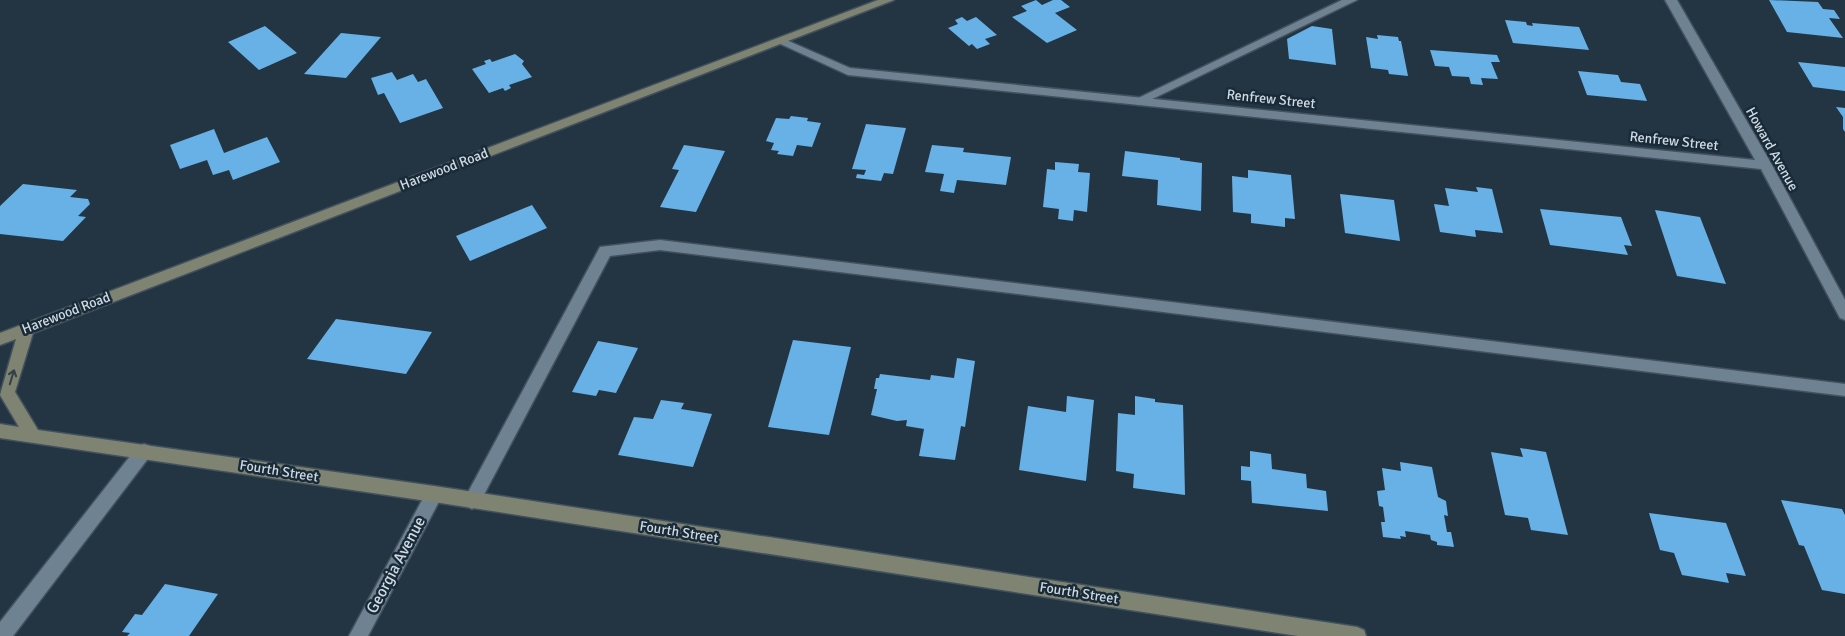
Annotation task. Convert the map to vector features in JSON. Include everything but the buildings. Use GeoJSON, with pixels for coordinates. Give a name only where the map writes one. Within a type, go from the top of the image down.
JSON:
{"type":"FeatureCollection","features":[{"type":"Feature","properties":{"kind":"street","name":"Harewood Road"},"geometry":{"type":"LineString","coordinates":[[0,339],[888,0]]}},
{"type":"Feature","properties":{"kind":"street"},"geometry":{"type":"LineString","coordinates":[[1138,101],[1351,0]]}},
{"type":"Feature","properties":{"kind":"street","name":"Howard Avenue"},"geometry":{"type":"LineString","coordinates":[[1671,0],[1765,165],[1845,314]]}},
{"type":"Feature","properties":{"kind":"street","name":"Renfrew Street"},"geometry":{"type":"LineString","coordinates":[[780,41],[848,71],[1765,165]]}},
{"type":"Feature","properties":{"kind":"street"},"geometry":{"type":"LineString","coordinates":[[472,501],[605,251],[660,244],[1845,390]]}},
{"type":"Feature","properties":{"kind":"street"},"geometry":{"type":"LineString","coordinates":[[27,328],[7,393],[32,436]]}},
{"type":"Feature","properties":{"kind":"street","name":"Fourth Street"},"geometry":{"type":"LineString","coordinates":[[0,430],[32,436],[144,450],[1358,636]]}},
{"type":"Feature","properties":{"kind":"street"},"geometry":{"type":"LineString","coordinates":[[1,636],[144,450]]}},
{"type":"Feature","properties":{"kind":"street","name":"Georgia Avenue"},"geometry":{"type":"LineString","coordinates":[[358,636],[434,494]]}}]}
